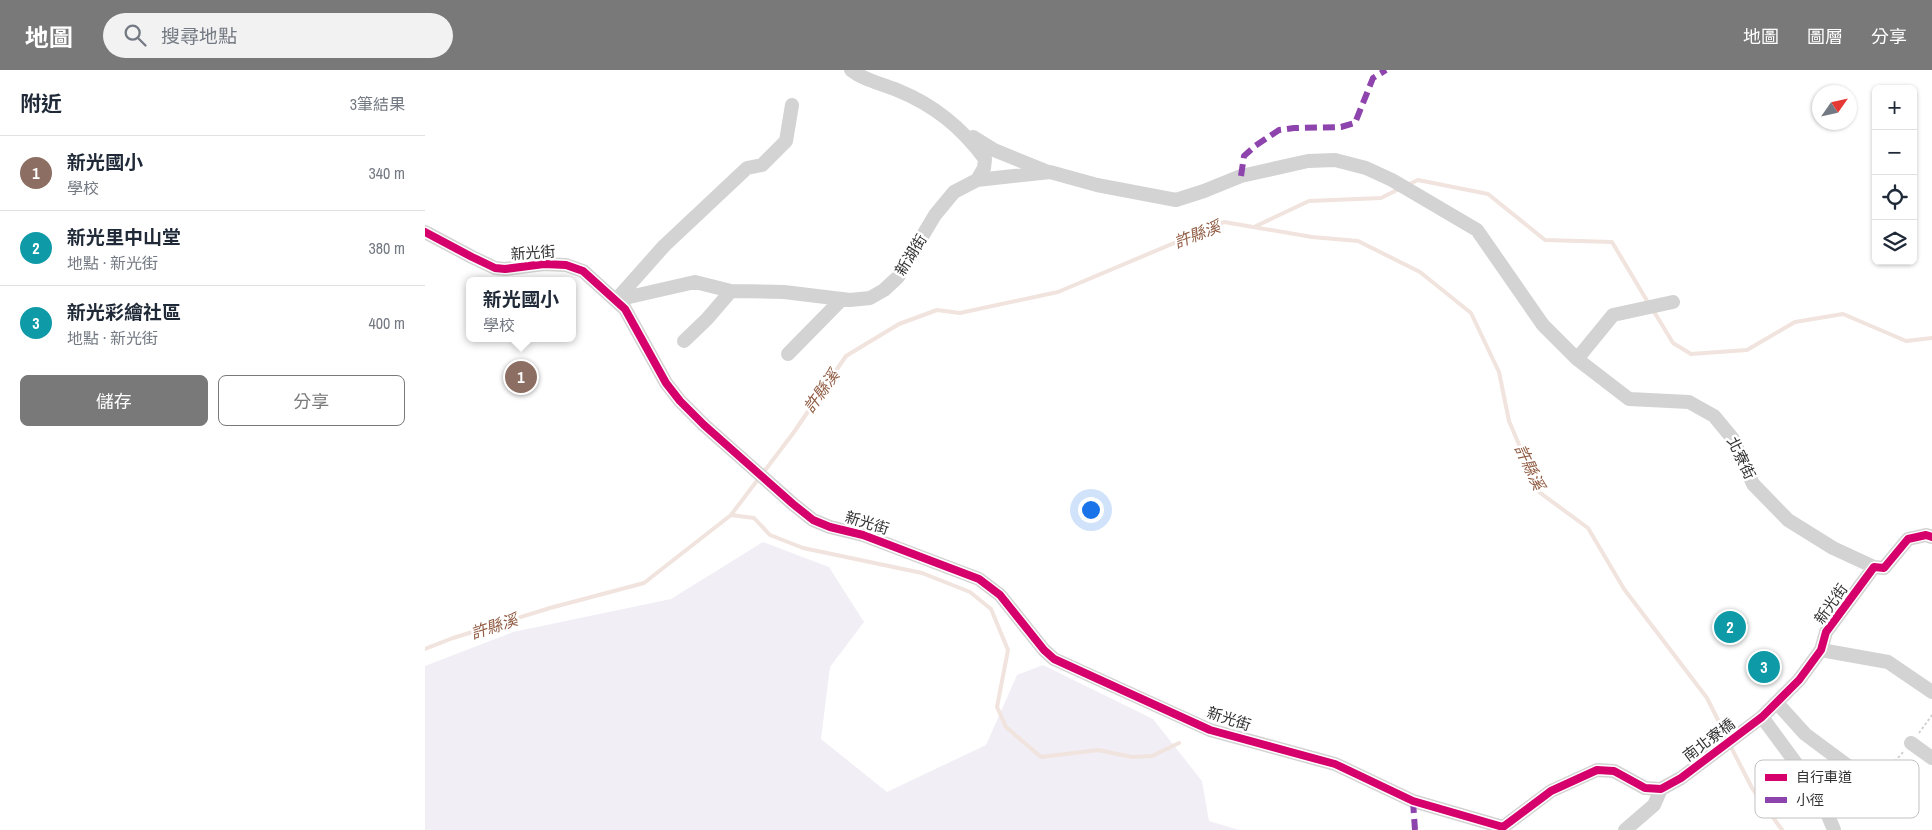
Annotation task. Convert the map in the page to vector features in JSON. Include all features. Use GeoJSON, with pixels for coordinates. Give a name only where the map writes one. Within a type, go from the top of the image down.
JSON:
{"type":"FeatureCollection","features":[{"type":"Feature","properties":{"kind":"street"},"geometry":{"type":"LineString","coordinates":[[851,70],[861,78],[896,89],[924,102],[961,130],[985,159],[977,180]]}},
{"type":"Feature","properties":{"kind":"street"},"geometry":{"type":"LineString","coordinates":[[616,300],[664,246],[747,168],[762,165],[786,141],[792,105]]}},
{"type":"Feature","properties":{"kind":"street","name":"北寮街"},"geometry":{"type":"LineString","coordinates":[[961,130],[994,150],[1050,172],[1097,186],[1176,200],[1241,176],[1308,162],[1335,160],[1366,168],[1392,180],[1477,230],[1543,324],[1577,359],[1629,399],[1689,402],[1715,416],[1733,439],[1753,484],[1788,520],[1833,548],[1874,568]]}},
{"type":"Feature","properties":{"kind":"street"},"geometry":{"type":"LineString","coordinates":[[977,180],[1050,172]]}},
{"type":"Feature","properties":{"kind":"street","name":"新湖街"},"geometry":{"type":"LineString","coordinates":[[616,300],[695,282],[731,291],[783,292],[842,299],[870,298],[884,290],[898,277],[941,207],[954,192],[977,180]]}},
{"type":"Feature","properties":{"kind":"street","name":"新光街"},"geometry":{"type":"LineString","coordinates":[[425,232],[495,268],[505,269],[544,264],[567,265],[583,271],[625,309],[666,384],[680,402],[813,520],[830,527],[863,535],[979,579],[1000,596],[1044,650],[1054,659],[1210,730],[1335,764],[1467,824],[1503,827],[1551,791],[1597,770],[1614,771],[1645,788],[1661,789]]}},
{"type":"Feature","properties":{"kind":"street"},"geometry":{"type":"LineString","coordinates":[[684,341],[707,319],[731,291]]}},
{"type":"Feature","properties":{"kind":"street"},"geometry":{"type":"LineString","coordinates":[[788,354],[842,299]]}},
{"type":"Feature","properties":{"kind":"street"},"geometry":{"type":"LineString","coordinates":[[1577,359],[1613,315],[1673,302]]}},
{"type":"Feature","properties":{"kind":"street"},"geometry":{"type":"LineString","coordinates":[[1874,568],[1884,568],[1908,539],[1926,535],[1932,537]]}},
{"type":"Feature","properties":{"kind":"street","name":"新光街"},"geometry":{"type":"LineString","coordinates":[[1757,720],[1799,680],[1821,650],[1827,632],[1874,568]]}},
{"type":"Feature","properties":{"kind":"street"},"geometry":{"type":"LineString","coordinates":[[1821,650],[1888,662],[1932,692]]}},
{"type":"Feature","properties":{"kind":"street"},"geometry":{"type":"LineString","coordinates":[[1777,703],[1805,734],[1840,760]]}},
{"type":"Feature","properties":{"kind":"street"},"geometry":{"type":"LineString","coordinates":[[1757,720],[1791,760]]}},
{"type":"Feature","properties":{"kind":"street","name":"南北寮橋"},"geometry":{"type":"LineString","coordinates":[[1661,789],[1681,778],[1757,720]]}},
{"type":"Feature","properties":{"kind":"street"},"geometry":{"type":"LineString","coordinates":[[1911,743],[1932,758]]}},
{"type":"Feature","properties":{"kind":"street"},"geometry":{"type":"LineString","coordinates":[[1625,830],[1654,805],[1661,789]]}},
{"type":"Feature","properties":{"kind":"street"},"geometry":{"type":"LineString","coordinates":[[1830,818],[1834,830]]}},
{"type":"Feature","properties":{"kind":"shaded area"},"geometry":{"type":"Polygon","coordinates":[[[763,542],[829,567],[864,622],[830,667],[821,739],[887,792],[986,745],[1017,675],[1043,665],[1153,719],[1202,781],[1209,821],[1239,830],[425,830],[425,666],[513,632],[671,599],[763,542]]]}},
{"type":"Feature","properties":{"kind":"building"},"geometry":{"type":"Polygon","coordinates":[[[1733,610],[1748,623],[1728,645],[1713,632],[1733,610]]]}},
{"type":"Feature","properties":{"kind":"waterway"},"geometry":{"type":"LineString","coordinates":[[1407,185],[1418,180],[1488,194],[1545,240],[1612,242],[1649,304]]}},
{"type":"Feature","properties":{"kind":"waterway"},"geometry":{"type":"LineString","coordinates":[[1256,226],[1309,201],[1381,198],[1401,188]]}},
{"type":"Feature","properties":{"kind":"waterway","name":"許縣溪"},"geometry":{"type":"LineString","coordinates":[[763,473],[794,432],[846,356],[899,324],[937,310],[960,313],[1058,292],[1224,222],[1312,237],[1358,241],[1420,272],[1471,313],[1499,372],[1509,421],[1539,492],[1588,528],[1624,589],[1707,698],[1727,738]]}},
{"type":"Feature","properties":{"kind":"waterway"},"geometry":{"type":"LineString","coordinates":[[1653,310],[1673,343],[1691,354],[1747,350],[1795,322],[1843,314],[1906,341],[1932,338]]}},
{"type":"Feature","properties":{"kind":"waterway","name":"許縣溪"},"geometry":{"type":"LineString","coordinates":[[425,649],[453,638],[550,608],[644,583],[731,515],[759,478]]}},
{"type":"Feature","properties":{"kind":"waterway"},"geometry":{"type":"LineString","coordinates":[[731,515],[754,518],[770,535],[803,548],[922,573],[970,592],[991,609],[1008,650],[997,707],[1006,727],[1041,757],[1098,750],[1132,757],[1152,756],[1179,743]]}},
{"type":"Feature","properties":{"kind":"waterway","name":"許縣溪"},"geometry":{"type":"LineString","coordinates":[[1730,745],[1755,792]]}},
{"type":"Feature","properties":{"kind":"waterway","name":"許縣溪"},"geometry":{"type":"LineString","coordinates":[[1773,818],[1782,830]]}},
{"type":"Feature","properties":{"kind":"marked path"},"geometry":{"type":"LineString","coordinates":[[1241,176],[1244,156],[1279,130],[1341,127],[1355,123],[1373,78],[1386,70]]}},
{"type":"Feature","properties":{"kind":"marked path"},"geometry":{"type":"LineString","coordinates":[[1413,801],[1415,830]]}},
{"type":"Feature","properties":{"kind":"cycle path"},"geometry":{"type":"LineString","coordinates":[[425,232],[495,268],[505,269],[544,264],[566,265],[583,271],[625,309],[666,383],[680,401],[704,425],[793,504],[813,520],[830,527],[863,535],[979,579],[1000,595],[1044,650],[1054,659],[1210,730],[1335,764],[1413,801],[1503,827],[1551,791],[1597,770],[1614,771],[1645,788],[1661,789],[1681,778],[1762,717],[1799,680],[1821,650],[1826,632],[1874,567],[1884,568],[1908,539],[1926,535],[1932,537]]}},
{"type":"Feature","properties":{"kind":"place","name":"新光國小"},"geometry":{"type":"Point","coordinates":[521,377]}},
{"type":"Feature","properties":{"kind":"place","name":"新光里中山堂"},"geometry":{"type":"Point","coordinates":[1730,627]}},
{"type":"Feature","properties":{"kind":"place","name":"新光彩繪社區"},"geometry":{"type":"Point","coordinates":[1764,667]}}]}
